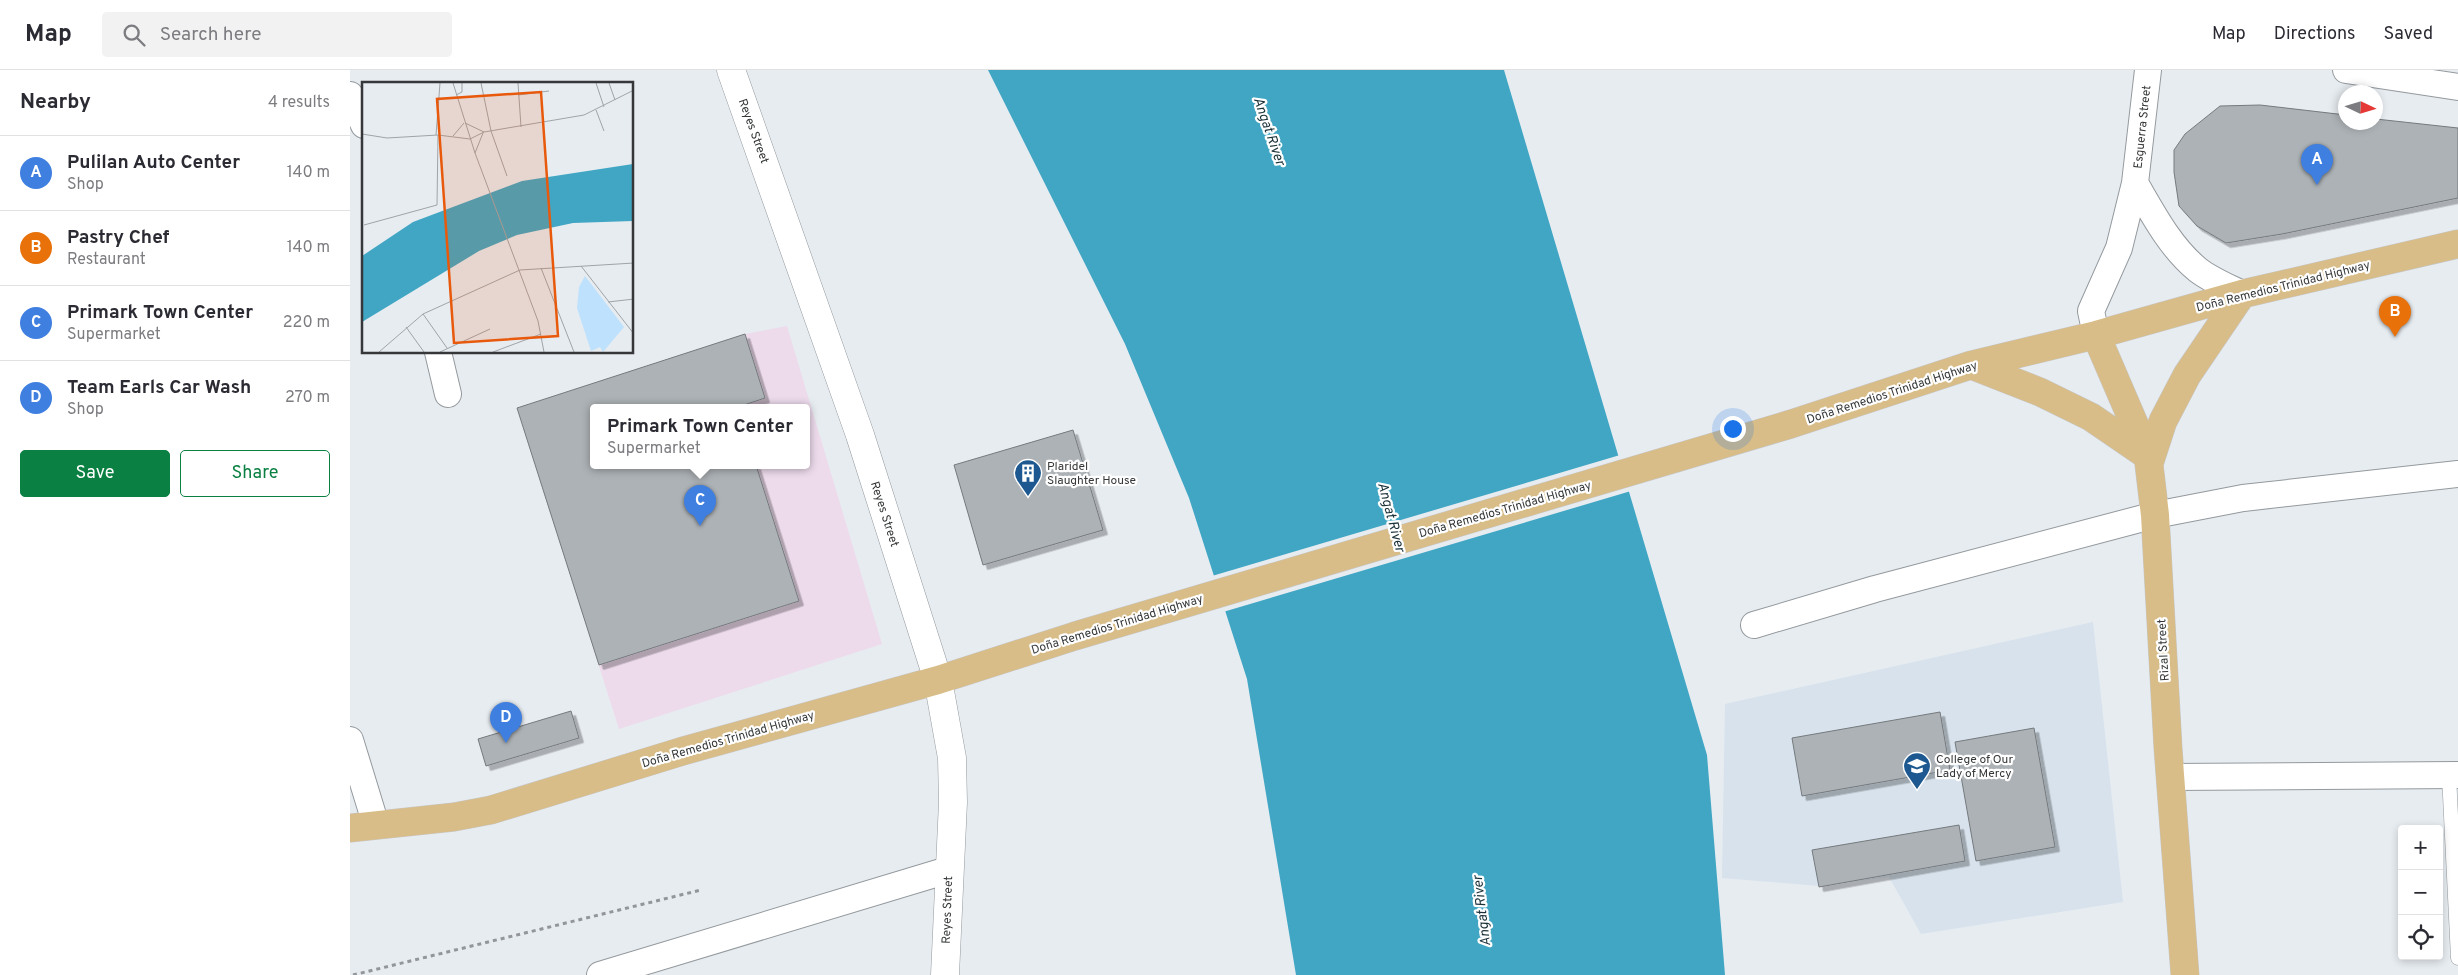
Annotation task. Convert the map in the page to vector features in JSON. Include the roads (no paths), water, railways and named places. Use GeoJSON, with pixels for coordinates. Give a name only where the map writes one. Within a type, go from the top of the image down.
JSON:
{"type":"FeatureCollection","features":[{"type":"Feature","properties":{"kind":"main road","name":"Doña Remedios Trinidad Highway"},"geometry":{"type":"LineString","coordinates":[[363,827],[454,817],[492,810],[682,752],[938,680],[1075,636],[1791,424],[1971,365],[2096,335],[2242,294],[2458,244]]}},
{"type":"Feature","properties":{"kind":"main road"},"geometry":{"type":"LineString","coordinates":[[1971,365],[2040,392],[2091,417],[2149,460],[2163,421],[2187,375],[2242,294]]}},
{"type":"Feature","properties":{"kind":"main road","name":"Rizal Street"},"geometry":{"type":"LineString","coordinates":[[2096,335],[2149,460],[2155,515],[2170,777],[2185,975]]}},
{"type":"Feature","properties":{"kind":"street","name":"Reyes Street"},"geometry":{"type":"LineString","coordinates":[[731,70],[857,426],[938,680],[952,758],[953,802],[948,870],[945,975]]}},
{"type":"Feature","properties":{"kind":"street","name":"Esguerra Street"},"geometry":{"type":"LineString","coordinates":[[2096,335],[2091,311],[2119,248],[2135,183],[2148,70]]}},
{"type":"Feature","properties":{"kind":"street"},"geometry":{"type":"LineString","coordinates":[[2346,70],[2458,87]]}},
{"type":"Feature","properties":{"kind":"street"},"geometry":{"type":"LineString","coordinates":[[350,94],[362,121]]}},
{"type":"Feature","properties":{"kind":"street","name":"Esguerra Street"},"geometry":{"type":"LineString","coordinates":[[2135,183],[2160,227],[2180,252],[2199,271],[2242,294]]}},
{"type":"Feature","properties":{"kind":"street"},"geometry":{"type":"LineString","coordinates":[[438,354],[448,394]]}},
{"type":"Feature","properties":{"kind":"street"},"geometry":{"type":"LineString","coordinates":[[1754,625],[1875,589],[2155,515],[2242,498],[2458,474]]}},
{"type":"Feature","properties":{"kind":"street"},"geometry":{"type":"LineString","coordinates":[[350,740],[363,827]]}},
{"type":"Feature","properties":{"kind":"street"},"geometry":{"type":"LineString","coordinates":[[2170,777],[2454,775]]}},
{"type":"Feature","properties":{"kind":"street"},"geometry":{"type":"LineString","coordinates":[[600,975],[948,870]]}},
{"type":"Feature","properties":{"kind":"lane"},"geometry":{"type":"LineString","coordinates":[[2454,775],[2458,958]]}},
{"type":"Feature","properties":{"kind":"water","name":"Angat River"},"geometry":{"type":"Polygon","coordinates":[[[988,70],[1504,70],[1707,755],[1725,975],[1296,975],[1247,679],[1189,498],[1125,344],[988,70]]]}},
{"type":"Feature","properties":{"kind":"place","name":"Pulilan Auto Center"},"geometry":{"type":"Point","coordinates":[2317,185]}},
{"type":"Feature","properties":{"kind":"place","name":"Pastry Chef"},"geometry":{"type":"Point","coordinates":[2395,337]}},
{"type":"Feature","properties":{"kind":"place","name":"Plaridel Slaughter House"},"geometry":{"type":"Point","coordinates":[1028,497]}},
{"type":"Feature","properties":{"kind":"place","name":"Primark Town Center"},"geometry":{"type":"Point","coordinates":[700,526]}},
{"type":"Feature","properties":{"kind":"place","name":"Team Earls Car Wash"},"geometry":{"type":"Point","coordinates":[506,743]}},
{"type":"Feature","properties":{"kind":"place","name":"College of Our Lady of Mercy"},"geometry":{"type":"Point","coordinates":[1917,790]}}]}
